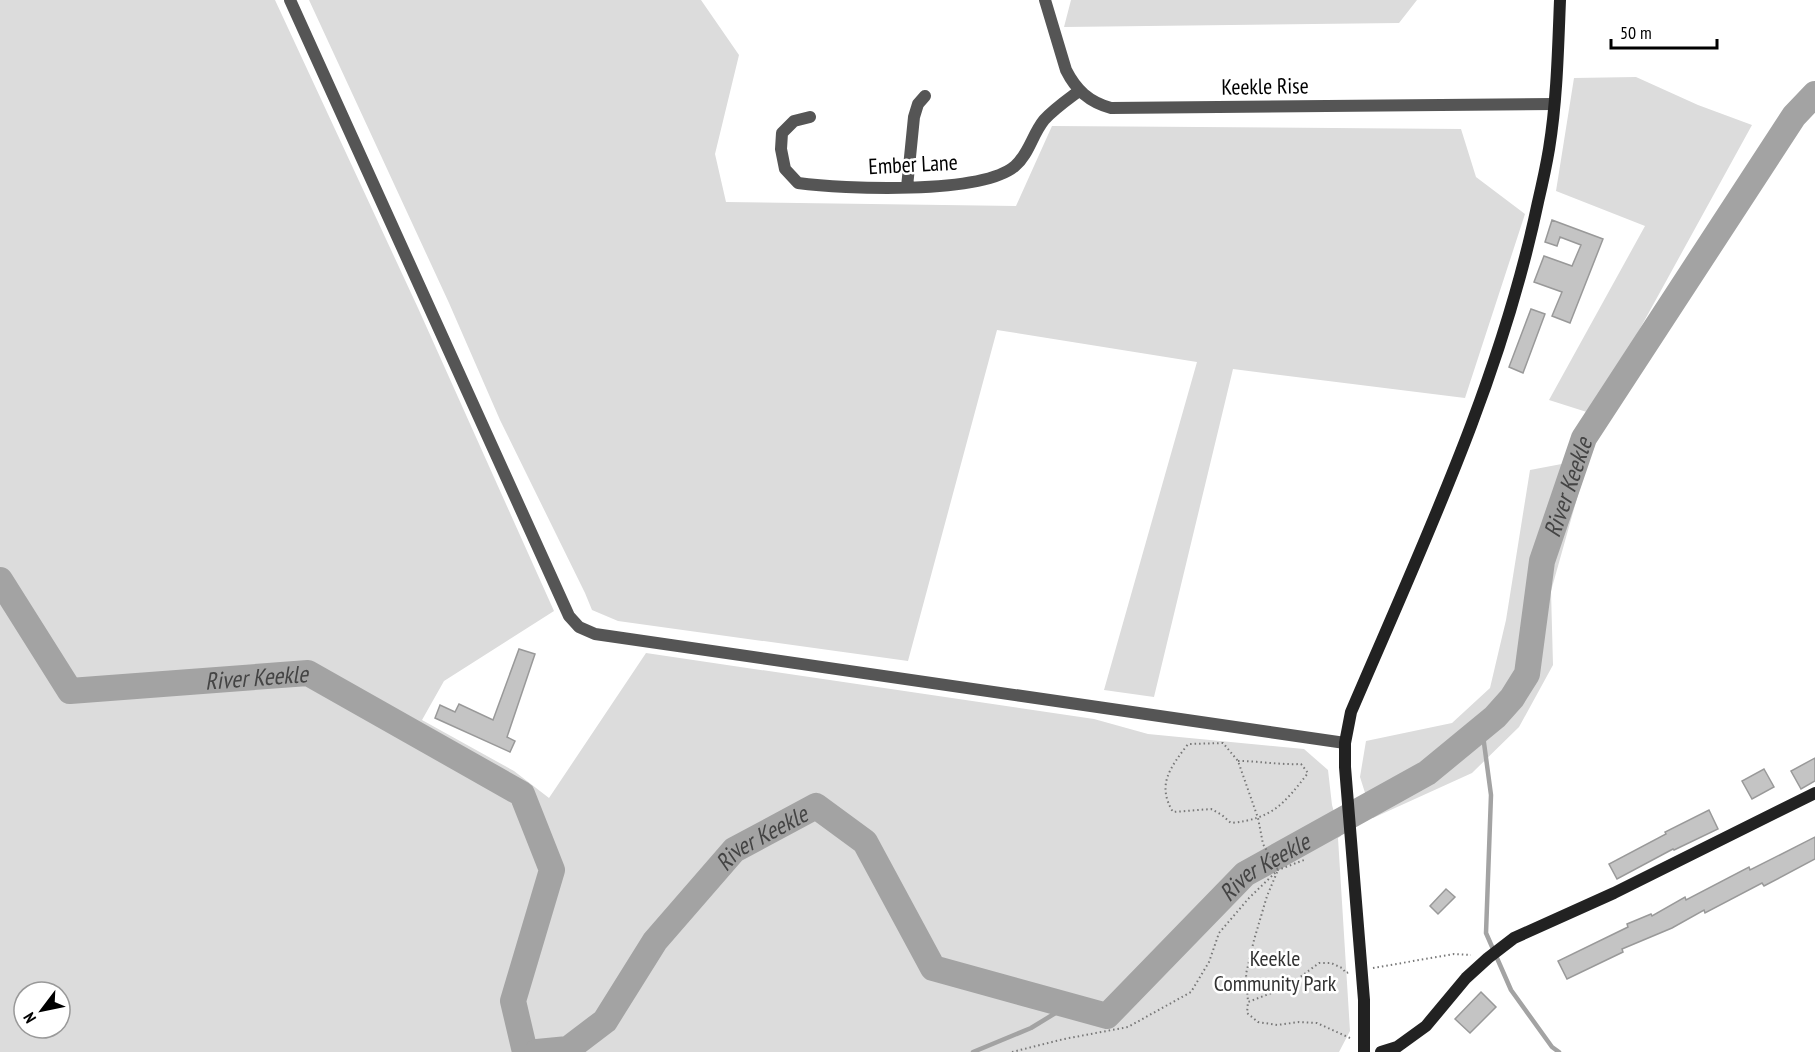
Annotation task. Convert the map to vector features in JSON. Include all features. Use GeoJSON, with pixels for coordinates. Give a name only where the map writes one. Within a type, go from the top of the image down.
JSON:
{"type":"FeatureCollection","features":[{"type":"Feature","properties":{"kind":"main road"},"geometry":{"type":"LineString","coordinates":[[1364,1046],[1364,1000],[1345,743],[1351,712],[1446,489],[1481,401],[1510,314],[1532,233],[1547,159],[1558,59],[1560,0]]}},
{"type":"Feature","properties":{"kind":"main road"},"geometry":{"type":"LineString","coordinates":[[1381,1052],[1397,1047],[1426,1026],[1466,978],[1514,938],[1614,892],[1815,793]]}},
{"type":"Feature","properties":{"kind":"street"},"geometry":{"type":"LineString","coordinates":[[290,0],[569,616],[579,627],[595,634],[1345,743]]}},
{"type":"Feature","properties":{"kind":"street","name":"Keekle Rise"},"geometry":{"type":"LineString","coordinates":[[1045,0],[1066,70],[1079,91],[1098,105],[1117,109],[1554,104]]}},
{"type":"Feature","properties":{"kind":"street","name":"Ember Lane"},"geometry":{"type":"LineString","coordinates":[[810,117],[794,121],[782,133],[780,149],[785,169],[798,183],[842,188],[952,186],[997,176],[1014,168],[1025,156],[1043,122],[1079,91]]}},
{"type":"Feature","properties":{"kind":"street"},"geometry":{"type":"LineString","coordinates":[[907,187],[914,117],[918,104],[925,96]]}},
{"type":"Feature","properties":{"kind":"path"},"geometry":{"type":"LineString","coordinates":[[1238,761],[1281,765],[1301,764],[1308,774],[1279,808],[1258,818],[1231,823],[1211,809],[1173,812],[1167,802],[1164,787],[1172,766],[1188,744],[1223,743],[1238,761],[1258,818],[1263,844],[1278,870]]}},
{"type":"Feature","properties":{"kind":"path"},"geometry":{"type":"LineString","coordinates":[[1012,1052],[1065,1039],[1128,1028],[1191,992],[1209,962],[1219,933],[1249,898],[1278,870],[1304,860]]}},
{"type":"Feature","properties":{"kind":"path"},"geometry":{"type":"LineString","coordinates":[[1278,870],[1267,896],[1246,974],[1247,1012],[1258,1022],[1277,1025],[1299,1022],[1317,1023],[1364,1046]]}},
{"type":"Feature","properties":{"kind":"path"},"geometry":{"type":"LineString","coordinates":[[1248,1002],[1287,987],[1319,963],[1331,963],[1342,968],[1346,973],[1361,966],[1454,954],[1473,955],[1485,961]]}},
{"type":"Feature","properties":{"kind":"green space","name":"Keekle Community Park"},"geometry":{"type":"Polygon","coordinates":[[[0,0],[275,0],[418,308],[554,611],[444,681],[422,720],[514,771],[549,798],[646,653],[1094,719],[1148,734],[1304,749],[1328,770],[1332,805],[1341,836],[1338,838],[1350,1031],[1339,1052],[0,1052],[0,0]]]}},
{"type":"Feature","properties":{"kind":"green space"},"geometry":{"type":"Polygon","coordinates":[[[309,0],[701,0],[739,55],[715,154],[726,202],[1016,206],[1052,126],[1461,129],[1476,177],[1525,214],[1465,398],[1233,369],[1154,697],[1104,690],[1197,362],[997,330],[908,661],[618,621],[592,610],[500,420],[449,303],[309,0]]]}},
{"type":"Feature","properties":{"kind":"green space"},"geometry":{"type":"Polygon","coordinates":[[[1071,0],[1417,0],[1399,23],[1064,27],[1071,0]]]}},
{"type":"Feature","properties":{"kind":"green space"},"geometry":{"type":"Polygon","coordinates":[[[1636,77],[1698,105],[1752,125],[1593,414],[1549,400],[1645,226],[1556,191],[1574,78],[1636,77]]]}},
{"type":"Feature","properties":{"kind":"green space"},"geometry":{"type":"Polygon","coordinates":[[[1588,459],[1551,591],[1553,665],[1519,727],[1472,773],[1373,818],[1360,777],[1366,741],[1452,723],[1490,688],[1506,620],[1530,470],[1588,459]]]}},
{"type":"Feature","properties":{"kind":"building"},"geometry":{"type":"Polygon","coordinates":[[[1552,220],[1603,239],[1570,323],[1552,316],[1562,292],[1534,282],[1544,256],[1572,266],[1581,245],[1560,237],[1557,246],[1545,242],[1552,220]]]}},
{"type":"Feature","properties":{"kind":"building"},"geometry":{"type":"Polygon","coordinates":[[[1531,309],[1545,314],[1523,373],[1509,367],[1531,309]]]}},
{"type":"Feature","properties":{"kind":"building"},"geometry":{"type":"Polygon","coordinates":[[[519,649],[535,654],[507,737],[515,741],[510,752],[435,718],[440,705],[455,712],[459,704],[493,720],[519,649]]]}},
{"type":"Feature","properties":{"kind":"building"},"geometry":{"type":"Polygon","coordinates":[[[1815,758],[1815,781],[1801,789],[1791,771],[1815,758]]]}},
{"type":"Feature","properties":{"kind":"building"},"geometry":{"type":"Polygon","coordinates":[[[1764,769],[1774,787],[1752,799],[1742,781],[1764,769]]]}},
{"type":"Feature","properties":{"kind":"building"},"geometry":{"type":"Polygon","coordinates":[[[1709,810],[1718,829],[1673,849],[1617,879],[1609,864],[1709,810]]]}},
{"type":"Feature","properties":{"kind":"building"},"geometry":{"type":"Polygon","coordinates":[[[1815,837],[1815,859],[1764,886],[1762,883],[1705,913],[1704,910],[1672,928],[1622,949],[1623,952],[1567,979],[1558,961],[1628,927],[1627,924],[1651,914],[1652,916],[1685,897],[1686,900],[1749,867],[1750,870],[1815,837]]]}},
{"type":"Feature","properties":{"kind":"building"},"geometry":{"type":"Polygon","coordinates":[[[1446,889],[1455,897],[1438,914],[1430,906],[1446,889]]]}},
{"type":"Feature","properties":{"kind":"building"},"geometry":{"type":"Polygon","coordinates":[[[1481,992],[1496,1007],[1470,1033],[1455,1019],[1481,992]]]}},
{"type":"Feature","properties":{"kind":"waterway","name":"River Keekle"},"geometry":{"type":"LineString","coordinates":[[537,1052],[568,1049],[605,1021],[655,941],[734,850],[816,806],[865,842],[933,968],[1107,1016],[1245,874],[1427,773],[1495,717],[1512,698],[1527,674],[1542,561],[1584,438],[1794,116],[1815,94]]}},
{"type":"Feature","properties":{"kind":"waterway","name":"River Keekle"},"geometry":{"type":"LineString","coordinates":[[0,580],[70,691],[308,673],[522,794],[552,870],[513,1001],[525,1052]]}},
{"type":"Feature","properties":{"kind":"waterway"},"geometry":{"type":"LineString","coordinates":[[1482,728],[1491,795],[1486,933],[1511,990],[1552,1047],[1559,1052]]}},
{"type":"Feature","properties":{"kind":"waterway"},"geometry":{"type":"LineString","coordinates":[[973,1052],[1031,1028],[1067,1006]]}}]}
